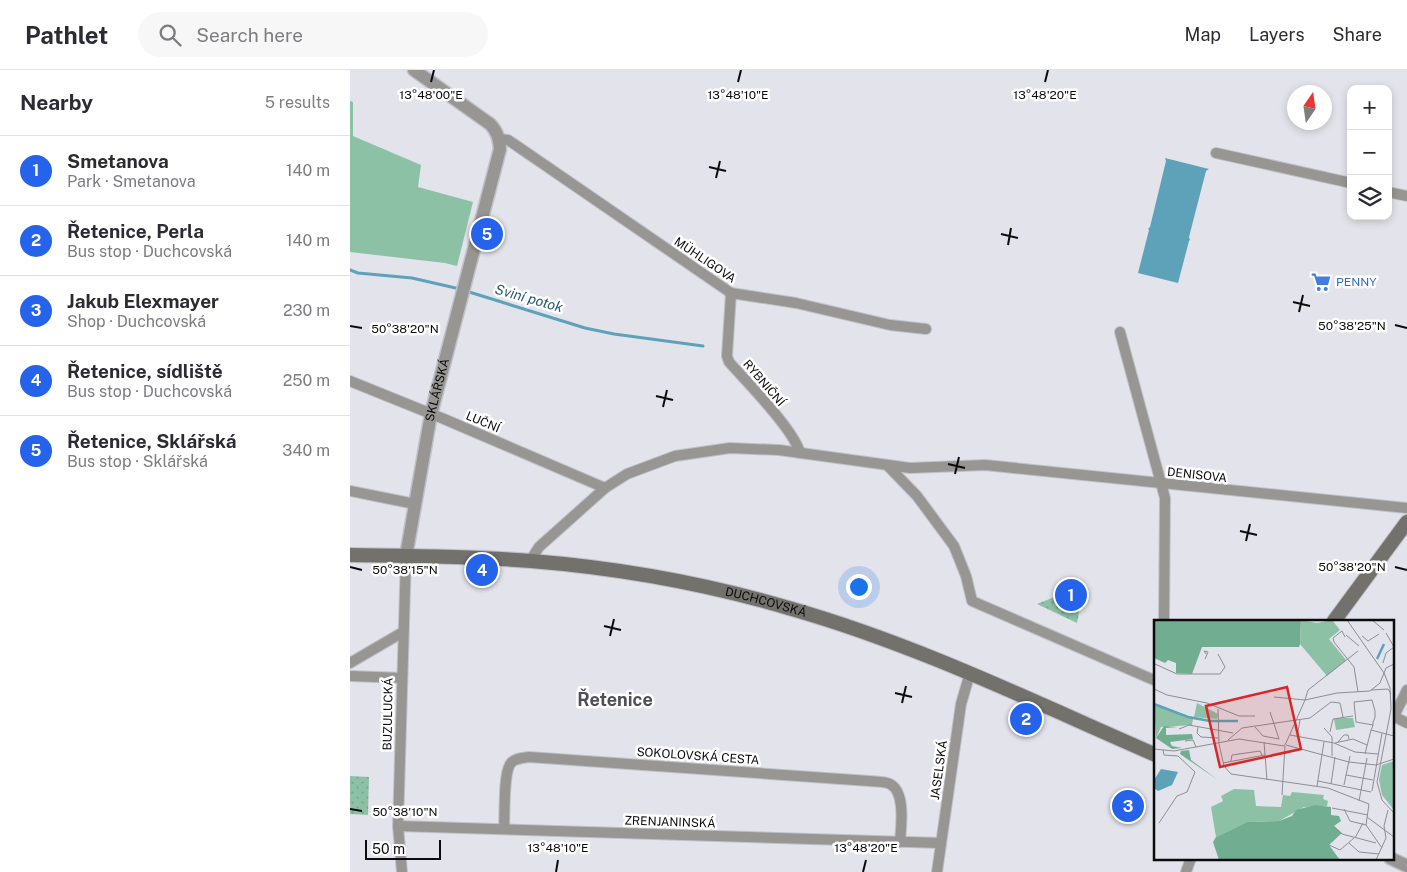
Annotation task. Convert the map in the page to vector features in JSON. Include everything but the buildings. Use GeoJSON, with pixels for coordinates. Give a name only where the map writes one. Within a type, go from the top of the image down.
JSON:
{"type":"FeatureCollection","features":[{"type":"Feature","properties":{"kind":"main road"},"geometry":{"type":"LineString","coordinates":[[1335,620],[1407,522]]}},
{"type":"Feature","properties":{"kind":"main road","name":"DUCHCOVSKÁ"},"geometry":{"type":"LineString","coordinates":[[350,555],[530,561],[653,577],[749,597],[864,632],[970,673],[1154,754]]}},
{"type":"Feature","properties":{"kind":"street"},"geometry":{"type":"LineString","coordinates":[[414,70],[484,119],[496,130],[500,139]]}},
{"type":"Feature","properties":{"kind":"street","name":"MÜHLIGOVA"},"geometry":{"type":"LineString","coordinates":[[500,139],[508,140],[731,293],[796,303],[890,325],[926,329]]}},
{"type":"Feature","properties":{"kind":"street","name":"SKLÁŘSKÁ"},"geometry":{"type":"LineString","coordinates":[[406,556],[431,414],[497,162],[500,139]]}},
{"type":"Feature","properties":{"kind":"street"},"geometry":{"type":"LineString","coordinates":[[1216,153],[1347,182]]}},
{"type":"Feature","properties":{"kind":"street"},"geometry":{"type":"LineString","coordinates":[[1392,193],[1407,196]]}},
{"type":"Feature","properties":{"kind":"street","name":"RYBNIČNÍ"},"geometry":{"type":"LineString","coordinates":[[731,293],[726,351],[729,362],[787,429],[798,446],[800,453]]}},
{"type":"Feature","properties":{"kind":"street"},"geometry":{"type":"LineString","coordinates":[[1120,332],[1165,498],[1164,620]]}},
{"type":"Feature","properties":{"kind":"street","name":"LUČNÍ"},"geometry":{"type":"LineString","coordinates":[[350,381],[605,488]]}},
{"type":"Feature","properties":{"kind":"street","name":"DENISOVA"},"geometry":{"type":"LineString","coordinates":[[530,561],[539,547],[605,488],[627,474],[675,456],[730,448],[779,450],[910,468],[985,465],[1407,508]]}},
{"type":"Feature","properties":{"kind":"street"},"geometry":{"type":"LineString","coordinates":[[888,466],[917,496],[954,546],[966,576],[972,601],[1154,680]]}},
{"type":"Feature","properties":{"kind":"street"},"geometry":{"type":"LineString","coordinates":[[350,491],[415,504]]}},
{"type":"Feature","properties":{"kind":"street","name":"BUZULUCKÁ"},"geometry":{"type":"LineString","coordinates":[[402,872],[398,826],[406,556]]}},
{"type":"Feature","properties":{"kind":"street"},"geometry":{"type":"LineString","coordinates":[[350,663],[403,632]]}},
{"type":"Feature","properties":{"kind":"street","name":"JASELSKÁ"},"geometry":{"type":"LineString","coordinates":[[937,872],[961,704],[970,673]]}},
{"type":"Feature","properties":{"kind":"street"},"geometry":{"type":"LineString","coordinates":[[350,676],[402,678]]}},
{"type":"Feature","properties":{"kind":"street"},"geometry":{"type":"LineString","coordinates":[[1407,690],[1394,716],[1407,723]]}},
{"type":"Feature","properties":{"kind":"street","name":"SOKOLOVSKÁ CESTA"},"geometry":{"type":"LineString","coordinates":[[504,829],[506,772],[511,763],[519,758],[529,757],[860,780],[889,784],[898,793],[901,800],[900,842]]}},
{"type":"Feature","properties":{"kind":"street","name":"ZRENJANINSKÁ"},"geometry":{"type":"LineString","coordinates":[[398,826],[941,843]]}},
{"type":"Feature","properties":{"kind":"street"},"geometry":{"type":"LineString","coordinates":[[1186,872],[1190,860]]}},
{"type":"Feature","properties":{"kind":"street"},"geometry":{"type":"LineString","coordinates":[[1394,860],[1407,866]]}},
{"type":"Feature","properties":{"kind":"green space"},"geometry":{"type":"Polygon","coordinates":[[[350,101],[353,102],[353,136],[421,165],[418,187],[473,202],[457,266],[350,252],[350,101]]]}},
{"type":"Feature","properties":{"kind":"green space"},"geometry":{"type":"Polygon","coordinates":[[[1084,585],[1077,623],[1037,604],[1084,585]]]}},
{"type":"Feature","properties":{"kind":"green space"},"geometry":{"type":"Polygon","coordinates":[[[350,776],[369,777],[368,815],[350,814],[350,776]]]}},
{"type":"Feature","properties":{"kind":"water"},"geometry":{"type":"Polygon","coordinates":[[[1165,158],[1209,169],[1206,171],[1178,283],[1138,273],[1166,161],[1165,158]]]}},
{"type":"Feature","properties":{"kind":"waterway","name":"Sviní potok"},"geometry":{"type":"LineString","coordinates":[[350,270],[358,273],[412,278],[460,289]]}},
{"type":"Feature","properties":{"kind":"waterway","name":"Sviní potok"},"geometry":{"type":"LineString","coordinates":[[466,291],[585,328],[614,334],[703,346]]}},
{"type":"Feature","properties":{"kind":"place","name":"Řetenice, Sklářská"},"geometry":{"type":"Point","coordinates":[487,234]}},
{"type":"Feature","properties":{"kind":"place","name":"PENNY"},"geometry":{"type":"Point","coordinates":[1321,282]}},
{"type":"Feature","properties":{"kind":"place","name":"Řetenice, sídliště"},"geometry":{"type":"Point","coordinates":[482,570]}},
{"type":"Feature","properties":{"kind":"place","name":"Smetanova"},"geometry":{"type":"Point","coordinates":[1071,595]}},
{"type":"Feature","properties":{"kind":"place","name":"Řetenice, Perla"},"geometry":{"type":"Point","coordinates":[1026,719]}},
{"type":"Feature","properties":{"kind":"place","name":"Jakub Elexmayer"},"geometry":{"type":"Point","coordinates":[1128,806]}},
{"type":"Feature","properties":{"kind":"district","name":"Řetenice"},"geometry":{"type":"Point","coordinates":[615,700]}}]}
